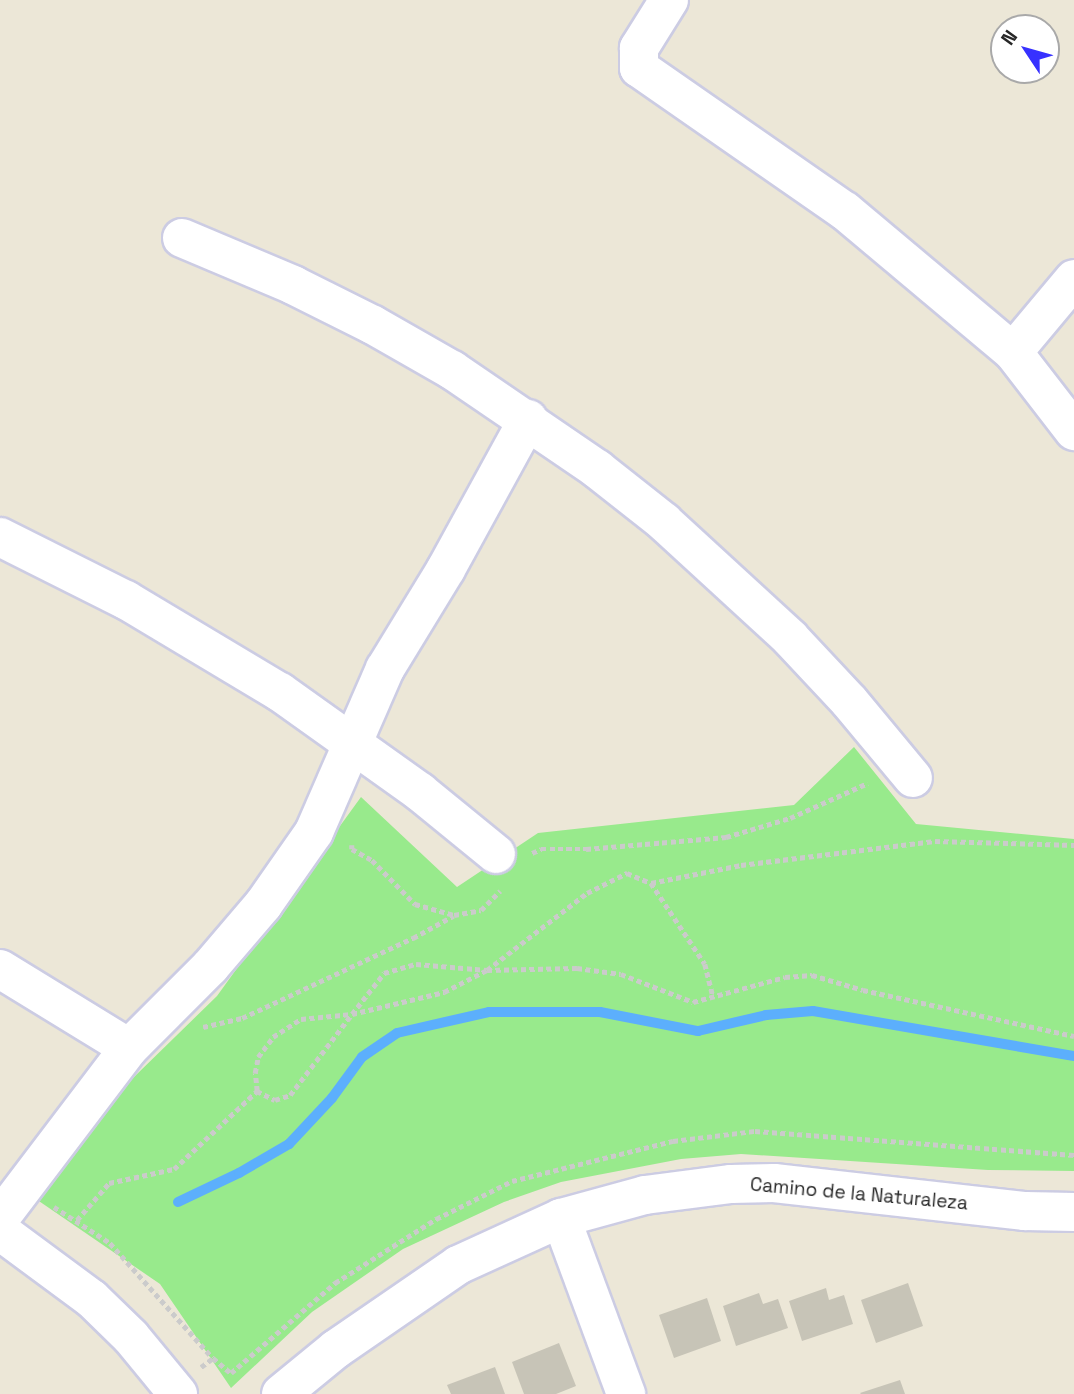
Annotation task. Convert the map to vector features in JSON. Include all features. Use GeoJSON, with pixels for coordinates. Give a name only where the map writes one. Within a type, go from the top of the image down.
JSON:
{"type":"FeatureCollection","features":[{"type":"Feature","properties":{"kind":"street"},"geometry":{"type":"LineString","coordinates":[[669,0],[639,48],[639,68],[653,81],[845,211],[1013,352],[1074,431]]}},
{"type":"Feature","properties":{"kind":"street"},"geometry":{"type":"LineString","coordinates":[[182,238],[293,285],[373,325],[528,419],[655,514],[729,578],[815,665],[908,772]]}},
{"type":"Feature","properties":{"kind":"street"},"geometry":{"type":"LineString","coordinates":[[1013,352],[1074,279]]}},
{"type":"Feature","properties":{"kind":"street"},"geometry":{"type":"LineString","coordinates":[[0,1218],[129,1048],[210,967],[263,905],[314,832],[385,669],[446,569],[528,419]]}},
{"type":"Feature","properties":{"kind":"street"},"geometry":{"type":"LineString","coordinates":[[0,537],[126,600],[204,645],[354,743],[507,866]]}},
{"type":"Feature","properties":{"kind":"street"},"geometry":{"type":"LineString","coordinates":[[0,969],[129,1048]]}},
{"type":"Feature","properties":{"kind":"street","name":"Camino de la Naturaleza"},"geometry":{"type":"LineString","coordinates":[[281,1394],[336,1349],[422,1287],[495,1246],[561,1218],[656,1193],[731,1184],[774,1183],[1025,1211],[1074,1212]]}},
{"type":"Feature","properties":{"kind":"street"},"geometry":{"type":"LineString","coordinates":[[561,1218],[625,1394]]}},
{"type":"Feature","properties":{"kind":"street"},"geometry":{"type":"LineString","coordinates":[[0,1231],[92,1298],[131,1337],[178,1394]]}},
{"type":"Feature","properties":{"kind":"path"},"geometry":{"type":"LineString","coordinates":[[159,1018],[207,1028],[242,1018],[413,938],[454,915],[481,910],[507,866],[541,849],[586,849],[726,837],[790,818],[908,772]]}},
{"type":"Feature","properties":{"kind":"path"},"geometry":{"type":"LineString","coordinates":[[327,801],[341,812],[351,836],[352,849],[372,860],[415,904],[454,915]]}},
{"type":"Feature","properties":{"kind":"path"},"geometry":{"type":"LineString","coordinates":[[651,883],[741,865],[934,841],[1074,845]]}},
{"type":"Feature","properties":{"kind":"path"},"geometry":{"type":"LineString","coordinates":[[257,1091],[255,1073],[258,1057],[273,1037],[301,1019],[352,1014],[444,992],[487,970],[587,893],[627,873],[651,883],[705,964],[713,996]]}},
{"type":"Feature","properties":{"kind":"path"},"geometry":{"type":"LineString","coordinates":[[257,1091],[275,1100],[289,1095],[384,973],[416,964],[487,970],[577,968],[621,974],[693,1002],[785,977],[812,975],[863,990],[1074,1036]]}},
{"type":"Feature","properties":{"kind":"path"},"geometry":{"type":"LineString","coordinates":[[77,1220],[109,1183],[174,1169],[257,1091]]}},
{"type":"Feature","properties":{"kind":"path"},"geometry":{"type":"LineString","coordinates":[[23,1188],[110,1243],[213,1359]]}},
{"type":"Feature","properties":{"kind":"green space"},"geometry":{"type":"Polygon","coordinates":[[[854,747],[916,824],[1074,839],[1074,1171],[988,1170],[741,1154],[681,1159],[561,1182],[504,1202],[403,1249],[312,1312],[231,1388],[160,1284],[33,1197],[94,1116],[217,996],[361,797],[457,887],[538,833],[794,805],[854,747]]]}},
{"type":"Feature","properties":{"kind":"building"},"geometry":{"type":"Polygon","coordinates":[[[908,1283],[923,1326],[876,1343],[861,1300],[908,1283]]]}},
{"type":"Feature","properties":{"kind":"building"},"geometry":{"type":"Polygon","coordinates":[[[826,1288],[829,1300],[844,1295],[853,1324],[802,1341],[789,1301],[826,1288]]]}},
{"type":"Feature","properties":{"kind":"building"},"geometry":{"type":"Polygon","coordinates":[[[759,1293],[763,1304],[778,1299],[788,1328],[736,1346],[723,1306],[759,1293]]]}},
{"type":"Feature","properties":{"kind":"building"},"geometry":{"type":"Polygon","coordinates":[[[707,1298],[721,1341],[674,1358],[659,1315],[707,1298]]]}},
{"type":"Feature","properties":{"kind":"building"},"geometry":{"type":"Polygon","coordinates":[[[559,1343],[576,1386],[556,1394],[524,1394],[512,1362],[559,1343]]]}},
{"type":"Feature","properties":{"kind":"building"},"geometry":{"type":"Polygon","coordinates":[[[495,1367],[505,1394],[451,1394],[447,1385],[495,1367]]]}},
{"type":"Feature","properties":{"kind":"building"},"geometry":{"type":"Polygon","coordinates":[[[900,1380],[905,1394],[860,1393],[900,1380]]]}},
{"type":"Feature","properties":{"kind":"waterway"},"geometry":{"type":"LineString","coordinates":[[178,1202],[239,1173],[289,1144],[332,1098],[362,1057],[397,1033],[489,1012],[600,1012],[698,1031],[766,1015],[813,1011],[1074,1056]]}}]}
